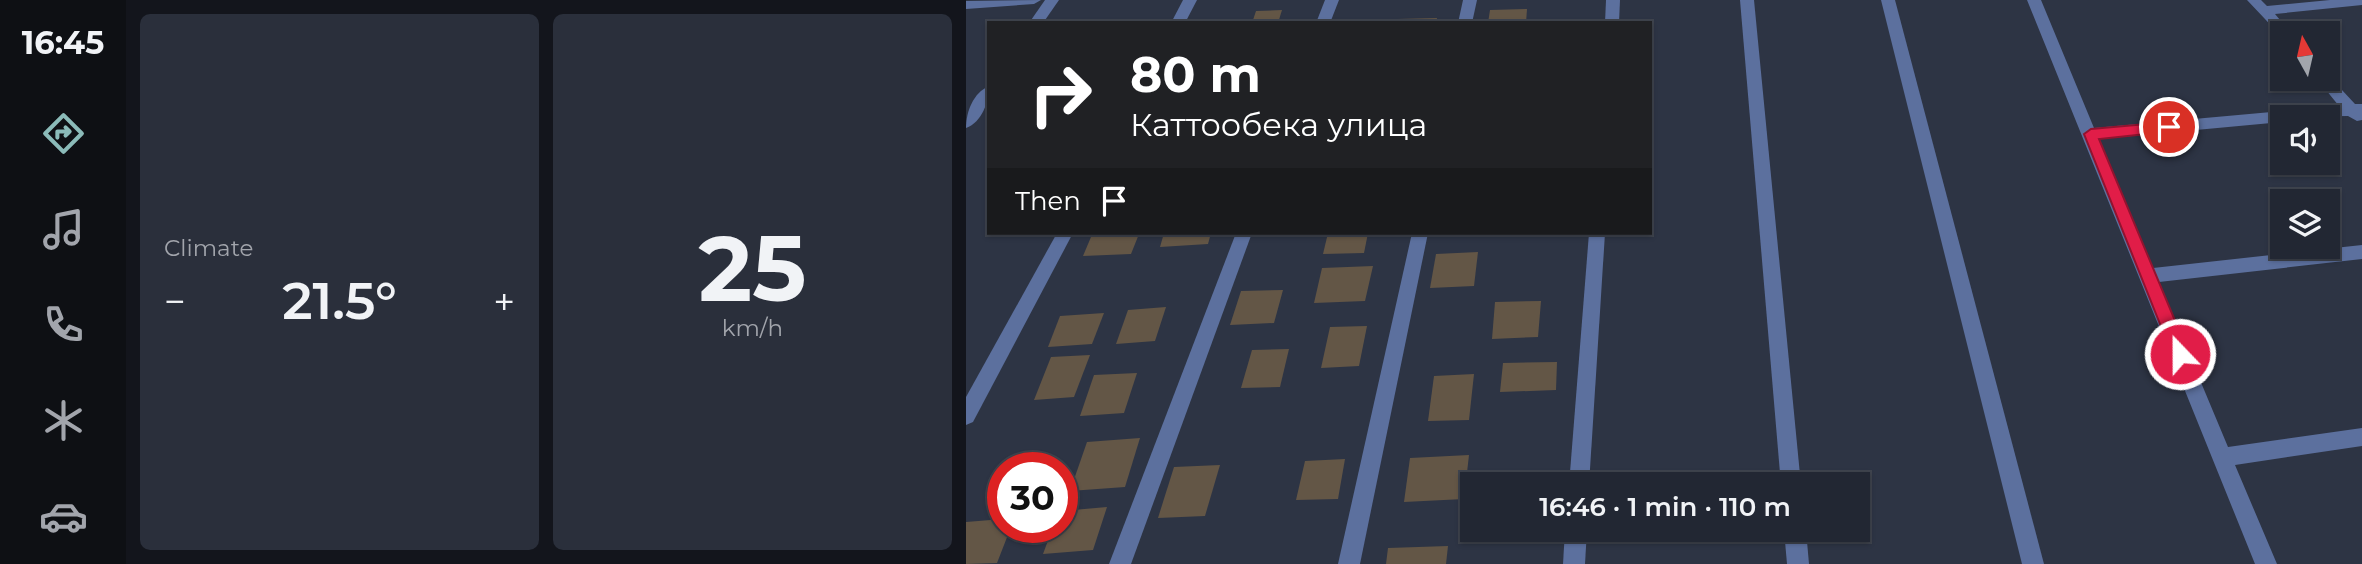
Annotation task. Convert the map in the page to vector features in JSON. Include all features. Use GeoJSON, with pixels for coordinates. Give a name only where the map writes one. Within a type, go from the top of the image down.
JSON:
{"type":"FeatureCollection","features":[{"type":"Feature","properties":{"kind":"street"},"geometry":{"type":"LineString","coordinates":[[966,5],[1034,0]]}},
{"type":"Feature","properties":{"kind":"street"},"geometry":{"type":"LineString","coordinates":[[1037,21],[1052,0]]}},
{"type":"Feature","properties":{"kind":"street"},"geometry":{"type":"LineString","coordinates":[[1179,21],[1190,0]]}},
{"type":"Feature","properties":{"kind":"street"},"geometry":{"type":"LineString","coordinates":[[1324,21],[1332,0]]}},
{"type":"Feature","properties":{"kind":"street"},"geometry":{"type":"LineString","coordinates":[[1465,21],[1470,0]]}},
{"type":"Feature","properties":{"kind":"street"},"geometry":{"type":"LineString","coordinates":[[1612,21],[1613,0]]}},
{"type":"Feature","properties":{"kind":"street"},"geometry":{"type":"LineString","coordinates":[[1747,0],[1790,472]]}},
{"type":"Feature","properties":{"kind":"street"},"geometry":{"type":"LineString","coordinates":[[1888,0],[2033,564]]}},
{"type":"Feature","properties":{"kind":"street"},"geometry":{"type":"LineString","coordinates":[[2034,0],[2266,564]]}},
{"type":"Feature","properties":{"kind":"street"},"geometry":{"type":"LineString","coordinates":[[2259,5],[2362,1]]}},
{"type":"Feature","properties":{"kind":"street"},"geometry":{"type":"LineString","coordinates":[[2259,5],[2273,21]]}},
{"type":"Feature","properties":{"kind":"street"},"geometry":{"type":"LineString","coordinates":[[2336,91],[2359,114]]}},
{"type":"Feature","properties":{"kind":"street"},"geometry":{"type":"LineString","coordinates":[[966,123],[987,94]]}},
{"type":"Feature","properties":{"kind":"street"},"geometry":{"type":"LineString","coordinates":[[2091,134],[2359,114]]}},
{"type":"Feature","properties":{"kind":"street"},"geometry":{"type":"LineString","coordinates":[[966,416],[1064,235]]}},
{"type":"Feature","properties":{"kind":"street"},"geometry":{"type":"LineString","coordinates":[[1120,564],[1243,235]]}},
{"type":"Feature","properties":{"kind":"street"},"geometry":{"type":"LineString","coordinates":[[1349,564],[1420,235]]}},
{"type":"Feature","properties":{"kind":"street"},"geometry":{"type":"LineString","coordinates":[[1580,472],[1597,235]]}},
{"type":"Feature","properties":{"kind":"street"},"geometry":{"type":"LineString","coordinates":[[2149,276],[2362,252]]}},
{"type":"Feature","properties":{"kind":"street"},"geometry":{"type":"LineString","coordinates":[[2222,457],[2362,437]]}},
{"type":"Feature","properties":{"kind":"street"},"geometry":{"type":"LineString","coordinates":[[1574,564],[1575,542]]}},
{"type":"Feature","properties":{"kind":"street"},"geometry":{"type":"LineString","coordinates":[[1796,542],[1798,564]]}},
{"type":"Feature","properties":{"kind":"building"},"geometry":{"type":"Polygon","coordinates":[[[1527,9],[1526,21],[1488,21],[1490,10],[1527,9]]]}},
{"type":"Feature","properties":{"kind":"building"},"geometry":{"type":"Polygon","coordinates":[[[1282,10],[1279,21],[1253,21],[1256,11],[1282,10]]]}},
{"type":"Feature","properties":{"kind":"building"},"geometry":{"type":"Polygon","coordinates":[[[1437,18],[1436,21],[1397,19],[1437,18]]]}},
{"type":"Feature","properties":{"kind":"building"},"geometry":{"type":"Polygon","coordinates":[[[1139,235],[1131,254],[1083,256],[1091,237],[1139,235]]]}},
{"type":"Feature","properties":{"kind":"building"},"geometry":{"type":"Polygon","coordinates":[[[1163,235],[1210,235],[1208,244],[1160,247],[1163,235]]]}},
{"type":"Feature","properties":{"kind":"building"},"geometry":{"type":"Polygon","coordinates":[[[1328,235],[1368,235],[1364,253],[1323,254],[1328,235]]]}},
{"type":"Feature","properties":{"kind":"building"},"geometry":{"type":"Polygon","coordinates":[[[1478,252],[1474,286],[1430,288],[1436,254],[1478,252]]]}},
{"type":"Feature","properties":{"kind":"building"},"geometry":{"type":"Polygon","coordinates":[[[1373,266],[1365,301],[1314,303],[1322,268],[1373,266]]]}},
{"type":"Feature","properties":{"kind":"building"},"geometry":{"type":"Polygon","coordinates":[[[1283,290],[1274,323],[1230,325],[1241,291],[1283,290]]]}},
{"type":"Feature","properties":{"kind":"building"},"geometry":{"type":"Polygon","coordinates":[[[1541,301],[1538,337],[1492,339],[1495,302],[1541,301]]]}},
{"type":"Feature","properties":{"kind":"building"},"geometry":{"type":"Polygon","coordinates":[[[1166,307],[1155,341],[1116,344],[1128,310],[1166,307]]]}},
{"type":"Feature","properties":{"kind":"building"},"geometry":{"type":"Polygon","coordinates":[[[1104,313],[1092,344],[1048,347],[1060,316],[1104,313]]]}},
{"type":"Feature","properties":{"kind":"building"},"geometry":{"type":"Polygon","coordinates":[[[1367,326],[1359,366],[1321,368],[1330,327],[1367,326]]]}},
{"type":"Feature","properties":{"kind":"building"},"geometry":{"type":"Polygon","coordinates":[[[1289,349],[1280,387],[1241,388],[1252,350],[1289,349]]]}},
{"type":"Feature","properties":{"kind":"building"},"geometry":{"type":"Polygon","coordinates":[[[1090,355],[1074,397],[1034,400],[1051,357],[1090,355]]]}},
{"type":"Feature","properties":{"kind":"building"},"geometry":{"type":"Polygon","coordinates":[[[1557,362],[1556,390],[1500,392],[1503,363],[1557,362]]]}},
{"type":"Feature","properties":{"kind":"building"},"geometry":{"type":"Polygon","coordinates":[[[1137,373],[1124,413],[1080,416],[1094,375],[1137,373]]]}},
{"type":"Feature","properties":{"kind":"building"},"geometry":{"type":"Polygon","coordinates":[[[1474,374],[1469,420],[1428,421],[1434,376],[1474,374]]]}},
{"type":"Feature","properties":{"kind":"building"},"geometry":{"type":"Polygon","coordinates":[[[1140,438],[1125,487],[1078,490],[1078,468],[1087,442],[1140,438]]]}},
{"type":"Feature","properties":{"kind":"building"},"geometry":{"type":"Polygon","coordinates":[[[1469,455],[1467,472],[1460,472],[1460,499],[1404,502],[1410,458],[1469,455]]]}},
{"type":"Feature","properties":{"kind":"building"},"geometry":{"type":"Polygon","coordinates":[[[1345,459],[1338,499],[1296,500],[1305,461],[1345,459]]]}},
{"type":"Feature","properties":{"kind":"building"},"geometry":{"type":"Polygon","coordinates":[[[1220,465],[1205,516],[1158,518],[1174,467],[1220,465]]]}},
{"type":"Feature","properties":{"kind":"building"},"geometry":{"type":"Polygon","coordinates":[[[1107,507],[1093,550],[1043,554],[1047,543],[1078,543],[1078,510],[1107,507]]]}},
{"type":"Feature","properties":{"kind":"building"},"geometry":{"type":"Polygon","coordinates":[[[987,520],[987,543],[1005,543],[997,563],[966,564],[966,522],[987,520]]]}},
{"type":"Feature","properties":{"kind":"building"},"geometry":{"type":"Polygon","coordinates":[[[1448,546],[1446,564],[1386,564],[1388,548],[1448,546]]]}},
{"type":"Feature","properties":{"kind":"route"},"geometry":{"type":"LineString","coordinates":[[2169,127],[2091,134],[2180,354]]}}]}
